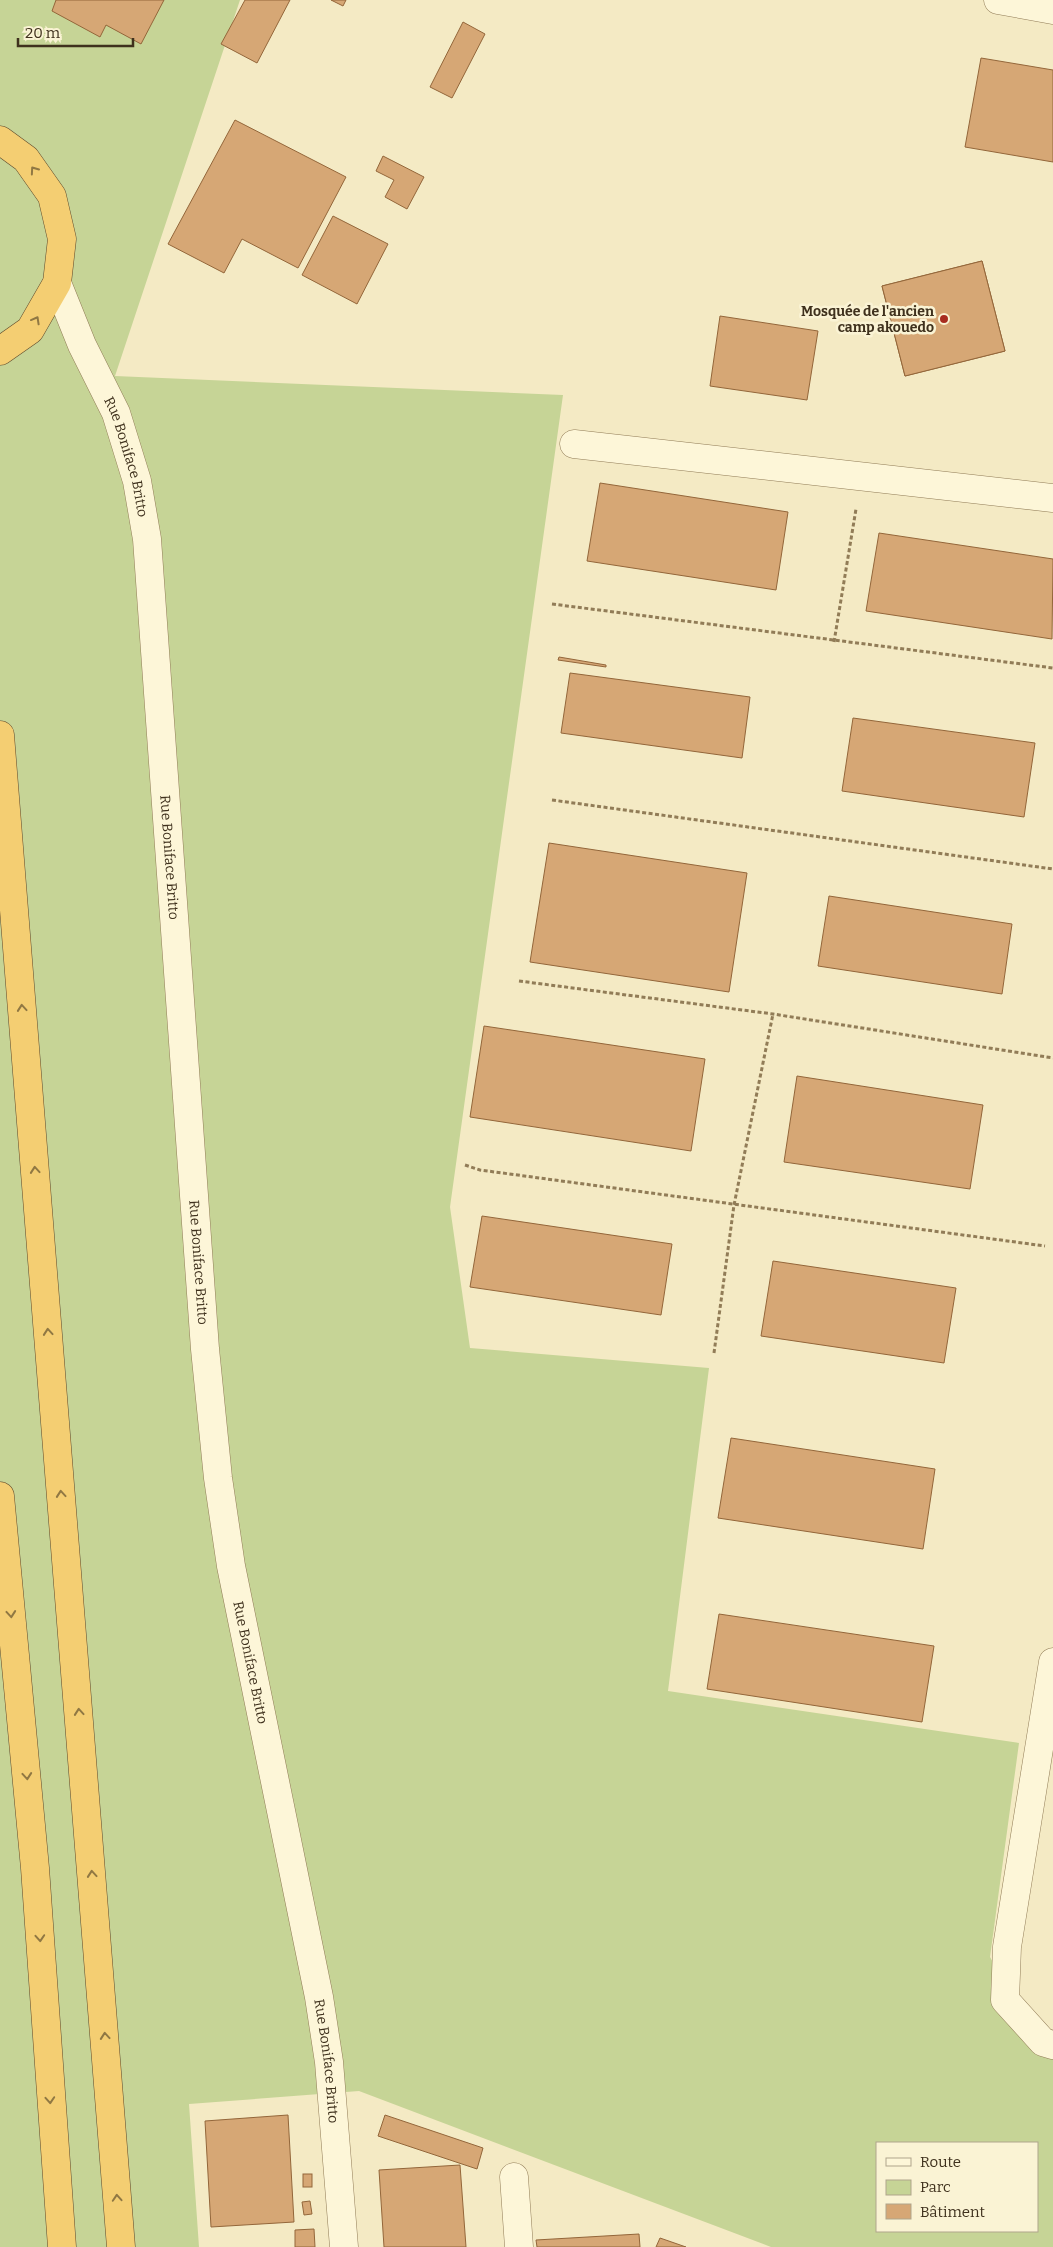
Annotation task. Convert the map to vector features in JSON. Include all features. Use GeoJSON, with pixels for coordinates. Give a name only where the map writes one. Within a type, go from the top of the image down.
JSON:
{"type":"FeatureCollection","features":[{"type":"Feature","properties":{"kind":"highway"},"geometry":{"type":"LineString","coordinates":[[0,140],[26,159],[52,196],[62,239],[57,283],[30,330],[0,351]]}},
{"type":"Feature","properties":{"kind":"highway"},"geometry":{"type":"LineString","coordinates":[[0,734],[121,2247]]}},
{"type":"Feature","properties":{"kind":"highway"},"geometry":{"type":"LineString","coordinates":[[0,1496],[35,1868],[62,2247]]}},
{"type":"Feature","properties":{"kind":"street"},"geometry":{"type":"LineString","coordinates":[[998,0],[1053,10]]}},
{"type":"Feature","properties":{"kind":"street","name":"Rue Boniface Britto"},"geometry":{"type":"LineString","coordinates":[[57,283],[82,345],[116,412],[137,481],[148,539],[205,1349],[218,1478],[230,1566],[319,1996],[329,2062],[344,2247]]}},
{"type":"Feature","properties":{"kind":"street"},"geometry":{"type":"LineString","coordinates":[[574,444],[861,478],[1053,498]]}},
{"type":"Feature","properties":{"kind":"street"},"geometry":{"type":"LineString","coordinates":[[1053,1662],[1007,1947],[1005,2000],[1043,2042],[1053,2045]]}},
{"type":"Feature","properties":{"kind":"street"},"geometry":{"type":"LineString","coordinates":[[514,2177],[519,2247]]}},
{"type":"Feature","properties":{"kind":"path"},"geometry":{"type":"LineString","coordinates":[[834,642],[861,478]]}},
{"type":"Feature","properties":{"kind":"path"},"geometry":{"type":"LineString","coordinates":[[552,604],[834,642],[1053,668]]}},
{"type":"Feature","properties":{"kind":"path"},"geometry":{"type":"LineString","coordinates":[[552,800],[1053,869]]}},
{"type":"Feature","properties":{"kind":"path"},"geometry":{"type":"LineString","coordinates":[[519,981],[773,1014],[1053,1058]]}},
{"type":"Feature","properties":{"kind":"path"},"geometry":{"type":"LineString","coordinates":[[714,1353],[734,1204],[773,1014]]}},
{"type":"Feature","properties":{"kind":"path"},"geometry":{"type":"LineString","coordinates":[[465,1165],[480,1170],[1045,1246]]}},
{"type":"Feature","properties":{"kind":"green space"},"geometry":{"type":"Polygon","coordinates":[[[0,0],[240,0],[115,376],[563,395],[450,1207],[470,1348],[709,1368],[668,1691],[1019,1743],[990,1957],[1040,2047],[1053,2049],[1053,2247],[771,2247],[359,2091],[189,2104],[199,2247],[0,2247],[0,0]]]}},
{"type":"Feature","properties":{"kind":"building"},"geometry":{"type":"Polygon","coordinates":[[[56,0],[164,0],[141,44],[106,25],[100,37],[52,11],[56,0]]]}},
{"type":"Feature","properties":{"kind":"building"},"geometry":{"type":"Polygon","coordinates":[[[245,0],[290,0],[257,63],[221,44],[245,0]]]}},
{"type":"Feature","properties":{"kind":"building"},"geometry":{"type":"Polygon","coordinates":[[[331,0],[346,0],[343,6],[331,0]]]}},
{"type":"Feature","properties":{"kind":"building"},"geometry":{"type":"Polygon","coordinates":[[[463,22],[485,34],[452,98],[430,87],[463,22]]]}},
{"type":"Feature","properties":{"kind":"building"},"geometry":{"type":"Polygon","coordinates":[[[981,58],[1053,70],[1053,162],[965,147],[981,58]]]}},
{"type":"Feature","properties":{"kind":"building"},"geometry":{"type":"Polygon","coordinates":[[[235,120],[346,177],[298,268],[242,239],[224,273],[168,244],[235,120]]]}},
{"type":"Feature","properties":{"kind":"building"},"geometry":{"type":"Polygon","coordinates":[[[383,156],[424,177],[407,209],[385,197],[394,180],[376,171],[383,156]]]}},
{"type":"Feature","properties":{"kind":"building"},"geometry":{"type":"Polygon","coordinates":[[[333,216],[388,244],[357,304],[302,275],[333,216]]]}},
{"type":"Feature","properties":{"kind":"building","name":"Mosquée de l'ancien camp akouedo"},"geometry":{"type":"Polygon","coordinates":[[[982,261],[1005,351],[905,376],[882,286],[982,261]]]}},
{"type":"Feature","properties":{"kind":"building","name":"Mosquée de l'ancien camp akouedo"},"geometry":{"type":"Polygon","coordinates":[[[982,261],[1005,351],[905,376],[882,286],[982,261]]]}},
{"type":"Feature","properties":{"kind":"building"},"geometry":{"type":"Polygon","coordinates":[[[720,316],[818,331],[807,400],[710,386],[720,316]]]}},
{"type":"Feature","properties":{"kind":"building"},"geometry":{"type":"Polygon","coordinates":[[[600,483],[788,512],[776,590],[587,561],[600,483]]]}},
{"type":"Feature","properties":{"kind":"building"},"geometry":{"type":"Polygon","coordinates":[[[879,533],[1053,559],[1052,639],[866,611],[879,533]]]}},
{"type":"Feature","properties":{"kind":"building"},"geometry":{"type":"Polygon","coordinates":[[[559,657],[606,665],[606,667],[558,660],[559,657]]]}},
{"type":"Feature","properties":{"kind":"building"},"geometry":{"type":"Polygon","coordinates":[[[570,673],[750,697],[742,758],[561,733],[570,673]]]}},
{"type":"Feature","properties":{"kind":"building"},"geometry":{"type":"Polygon","coordinates":[[[853,718],[1035,743],[1024,817],[842,791],[853,718]]]}},
{"type":"Feature","properties":{"kind":"building"},"geometry":{"type":"Polygon","coordinates":[[[549,843],[747,873],[729,992],[530,962],[549,843]]]}},
{"type":"Feature","properties":{"kind":"building"},"geometry":{"type":"Polygon","coordinates":[[[829,896],[1012,924],[1002,994],[818,966],[829,896]]]}},
{"type":"Feature","properties":{"kind":"building"},"geometry":{"type":"Polygon","coordinates":[[[484,1026],[705,1059],[691,1151],[470,1117],[484,1026]]]}},
{"type":"Feature","properties":{"kind":"building"},"geometry":{"type":"Polygon","coordinates":[[[797,1076],[983,1105],[970,1189],[784,1162],[797,1076]]]}},
{"type":"Feature","properties":{"kind":"building"},"geometry":{"type":"Polygon","coordinates":[[[482,1216],[672,1244],[661,1315],[470,1287],[482,1216]]]}},
{"type":"Feature","properties":{"kind":"building"},"geometry":{"type":"Polygon","coordinates":[[[773,1261],[956,1288],[944,1363],[761,1336],[773,1261]]]}},
{"type":"Feature","properties":{"kind":"building"},"geometry":{"type":"Polygon","coordinates":[[[731,1438],[935,1469],[923,1549],[718,1518],[731,1438]]]}},
{"type":"Feature","properties":{"kind":"building"},"geometry":{"type":"Polygon","coordinates":[[[719,1614],[934,1646],[922,1722],[707,1689],[719,1614]]]}},
{"type":"Feature","properties":{"kind":"building"},"geometry":{"type":"Polygon","coordinates":[[[288,2115],[294,2222],[211,2227],[205,2121],[288,2115]]]}},
{"type":"Feature","properties":{"kind":"building"},"geometry":{"type":"Polygon","coordinates":[[[385,2115],[483,2148],[477,2169],[378,2136],[385,2115]]]}},
{"type":"Feature","properties":{"kind":"building"},"geometry":{"type":"Polygon","coordinates":[[[460,2165],[466,2247],[384,2247],[379,2170],[460,2165]]]}},
{"type":"Feature","properties":{"kind":"building"},"geometry":{"type":"Polygon","coordinates":[[[303,2174],[312,2174],[312,2187],[303,2187],[303,2174]]]}},
{"type":"Feature","properties":{"kind":"building"},"geometry":{"type":"Polygon","coordinates":[[[310,2201],[312,2214],[304,2215],[302,2202],[310,2201]]]}},
{"type":"Feature","properties":{"kind":"building"},"geometry":{"type":"Polygon","coordinates":[[[314,2229],[315,2247],[295,2247],[295,2230],[314,2229]]]}},
{"type":"Feature","properties":{"kind":"building"},"geometry":{"type":"Polygon","coordinates":[[[639,2234],[640,2247],[537,2247],[536,2240],[639,2234]]]}},
{"type":"Feature","properties":{"kind":"building"},"geometry":{"type":"Polygon","coordinates":[[[660,2238],[686,2247],[656,2247],[660,2238]]]}},
{"type":"Feature","properties":{"kind":"place","name":"Mosquée de l'ancien camp akouedo"},"geometry":{"type":"Point","coordinates":[944,319]}}]}
